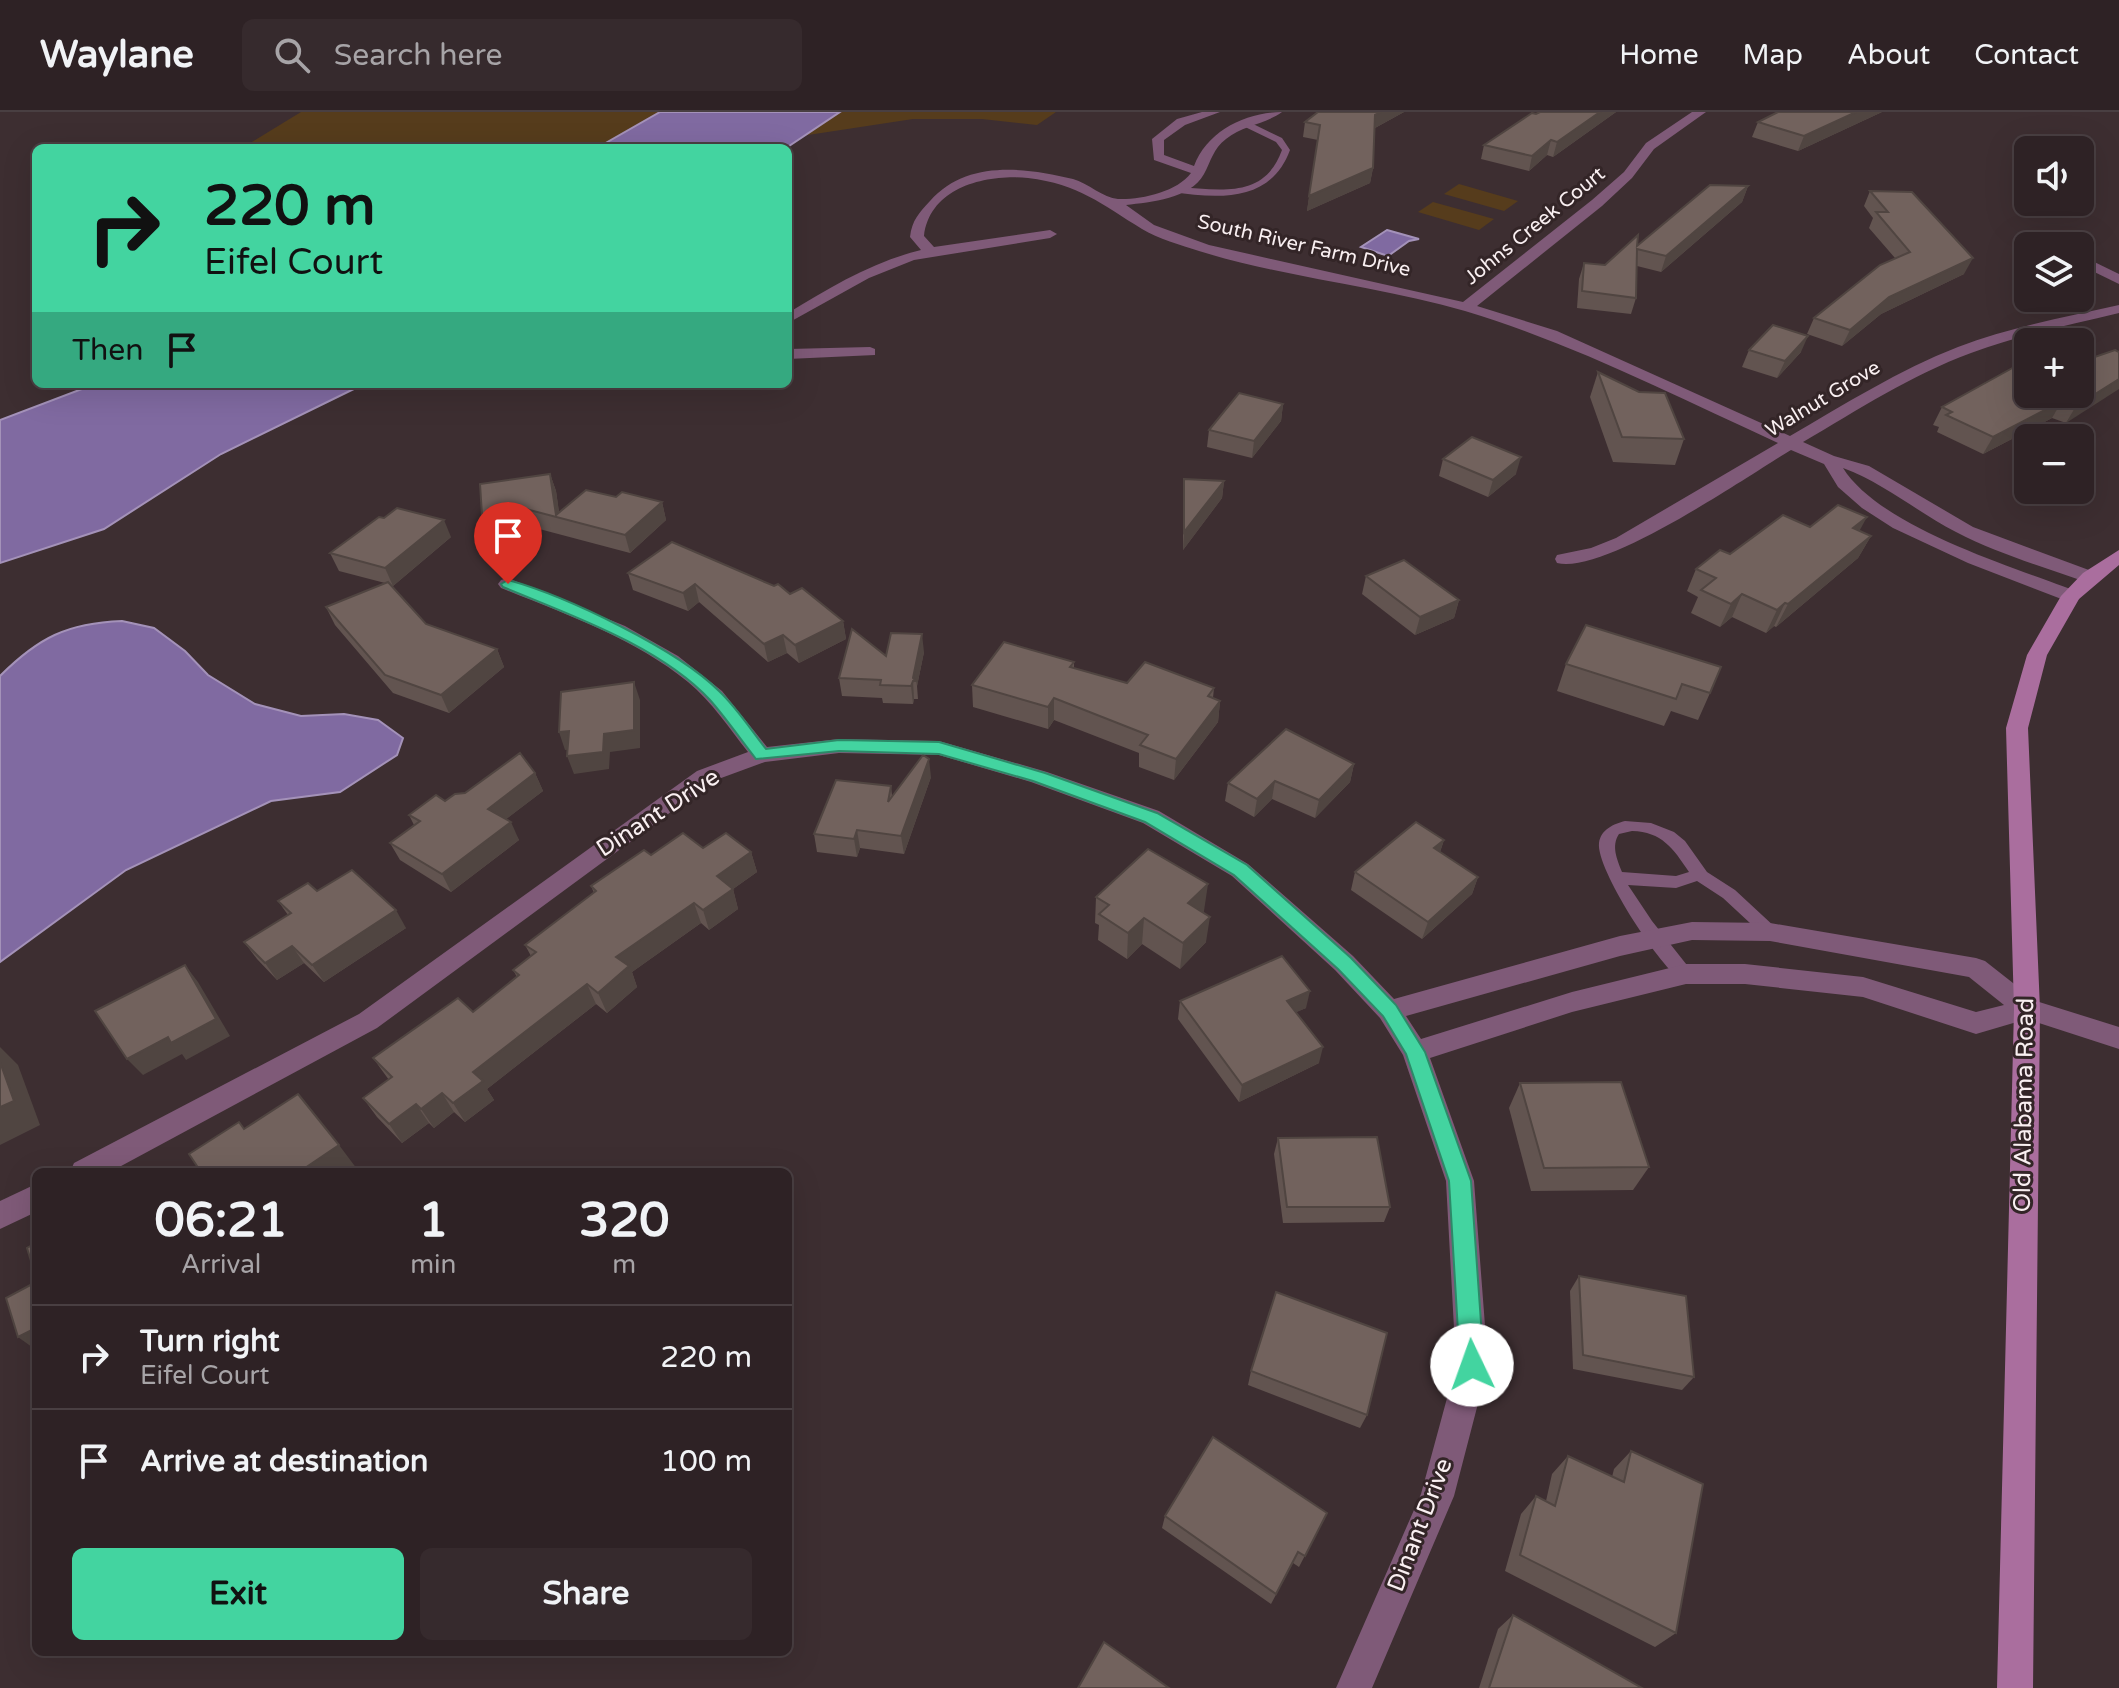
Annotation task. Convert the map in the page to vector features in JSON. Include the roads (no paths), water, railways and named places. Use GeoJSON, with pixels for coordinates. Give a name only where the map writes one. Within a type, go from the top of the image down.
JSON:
{"type":"FeatureCollection","features":[{"type":"Feature","properties":{"kind":"main road","name":"Old Alabama Road"},"geometry":{"type":"LineString","coordinates":[[2015,1688],[2027,1009],[2017,728],[2037,655],[2081,586],[2119,556]]}},
{"type":"Feature","properties":{"kind":"street"},"geometry":{"type":"LineString","coordinates":[[1199,172],[1158,157],[1158,139],[1181,122],[1214,112]]}},
{"type":"Feature","properties":{"kind":"street","name":"Johns Creek Court"},"geometry":{"type":"LineString","coordinates":[[1466,307],[1555,240],[1628,175],[1650,146],[1700,112]]}},
{"type":"Feature","properties":{"kind":"street"},"geometry":{"type":"LineString","coordinates":[[1114,203],[1170,194],[1193,181],[1213,145],[1243,118],[1272,113]]}},
{"type":"Feature","properties":{"kind":"street","name":"South River Farm Drive"},"geometry":{"type":"LineString","coordinates":[[932,253],[917,237],[919,221],[948,188],[973,176],[1002,173],[1052,178],[1090,189],[1149,228],[1205,248],[1466,307],[1585,347],[1830,461],[1842,461],[1866,470],[1924,508],[2081,586]]}},
{"type":"Feature","properties":{"kind":"street"},"geometry":{"type":"LineString","coordinates":[[792,317],[891,263],[932,253],[1050,234]]}},
{"type":"Feature","properties":{"kind":"street"},"geometry":{"type":"LineString","coordinates":[[2094,267],[2119,280]]}},
{"type":"Feature","properties":{"kind":"street","name":"Walnut Grove"},"geometry":{"type":"LineString","coordinates":[[1564,559],[1596,553],[1623,542],[1892,383],[1964,350],[2035,328],[2119,309]]}},
{"type":"Feature","properties":{"kind":"street"},"geometry":{"type":"LineString","coordinates":[[792,354],[870,352]]}},
{"type":"Feature","properties":{"kind":"street","name":"South River Farm Drive"},"geometry":{"type":"LineString","coordinates":[[1830,461],[1834,474],[1844,486],[1890,519],[2081,586]]}},
{"type":"Feature","properties":{"kind":"street"},"geometry":{"type":"LineString","coordinates":[[508,584],[587,617],[666,658],[714,695],[762,755]]}},
{"type":"Feature","properties":{"kind":"street","name":"Dinant Drive"},"geometry":{"type":"LineString","coordinates":[[92,1168],[368,1021],[705,776],[762,755],[839,746],[939,748],[1039,777],[1151,817],[1240,870],[1344,963],[1389,1011],[1415,1052],[1460,1181],[1472,1365],[1437,1496],[1354,1688]]}},
{"type":"Feature","properties":{"kind":"street"},"geometry":{"type":"LineString","coordinates":[[1389,1011],[1620,946],[1692,931],[1770,932],[1976,968],[2027,1009],[2119,1038]]}},
{"type":"Feature","properties":{"kind":"street"},"geometry":{"type":"LineString","coordinates":[[1853,945],[1863,987]]}},
{"type":"Feature","properties":{"kind":"street"},"geometry":{"type":"LineString","coordinates":[[1415,1052],[1572,1002],[1686,974],[1745,974],[1863,987],[1976,1023],[2027,1009]]}},
{"type":"Feature","properties":{"kind":"street"},"geometry":{"type":"LineString","coordinates":[[0,1216],[32,1199]]}},
{"type":"Feature","properties":{"kind":"lane"},"geometry":{"type":"LineString","coordinates":[[1176,190],[1251,189],[1274,178],[1282,167],[1286,150],[1279,140],[1243,118]]}},
{"type":"Feature","properties":{"kind":"lane"},"geometry":{"type":"LineString","coordinates":[[1686,974],[1655,939],[1609,867],[1604,843],[1609,833],[1629,827],[1664,832],[1683,847],[1700,874],[1729,894],[1770,932]]}},
{"type":"Feature","properties":{"kind":"lane"},"geometry":{"type":"LineString","coordinates":[[1617,878],[1653,883],[1676,882],[1700,874]]}}]}
